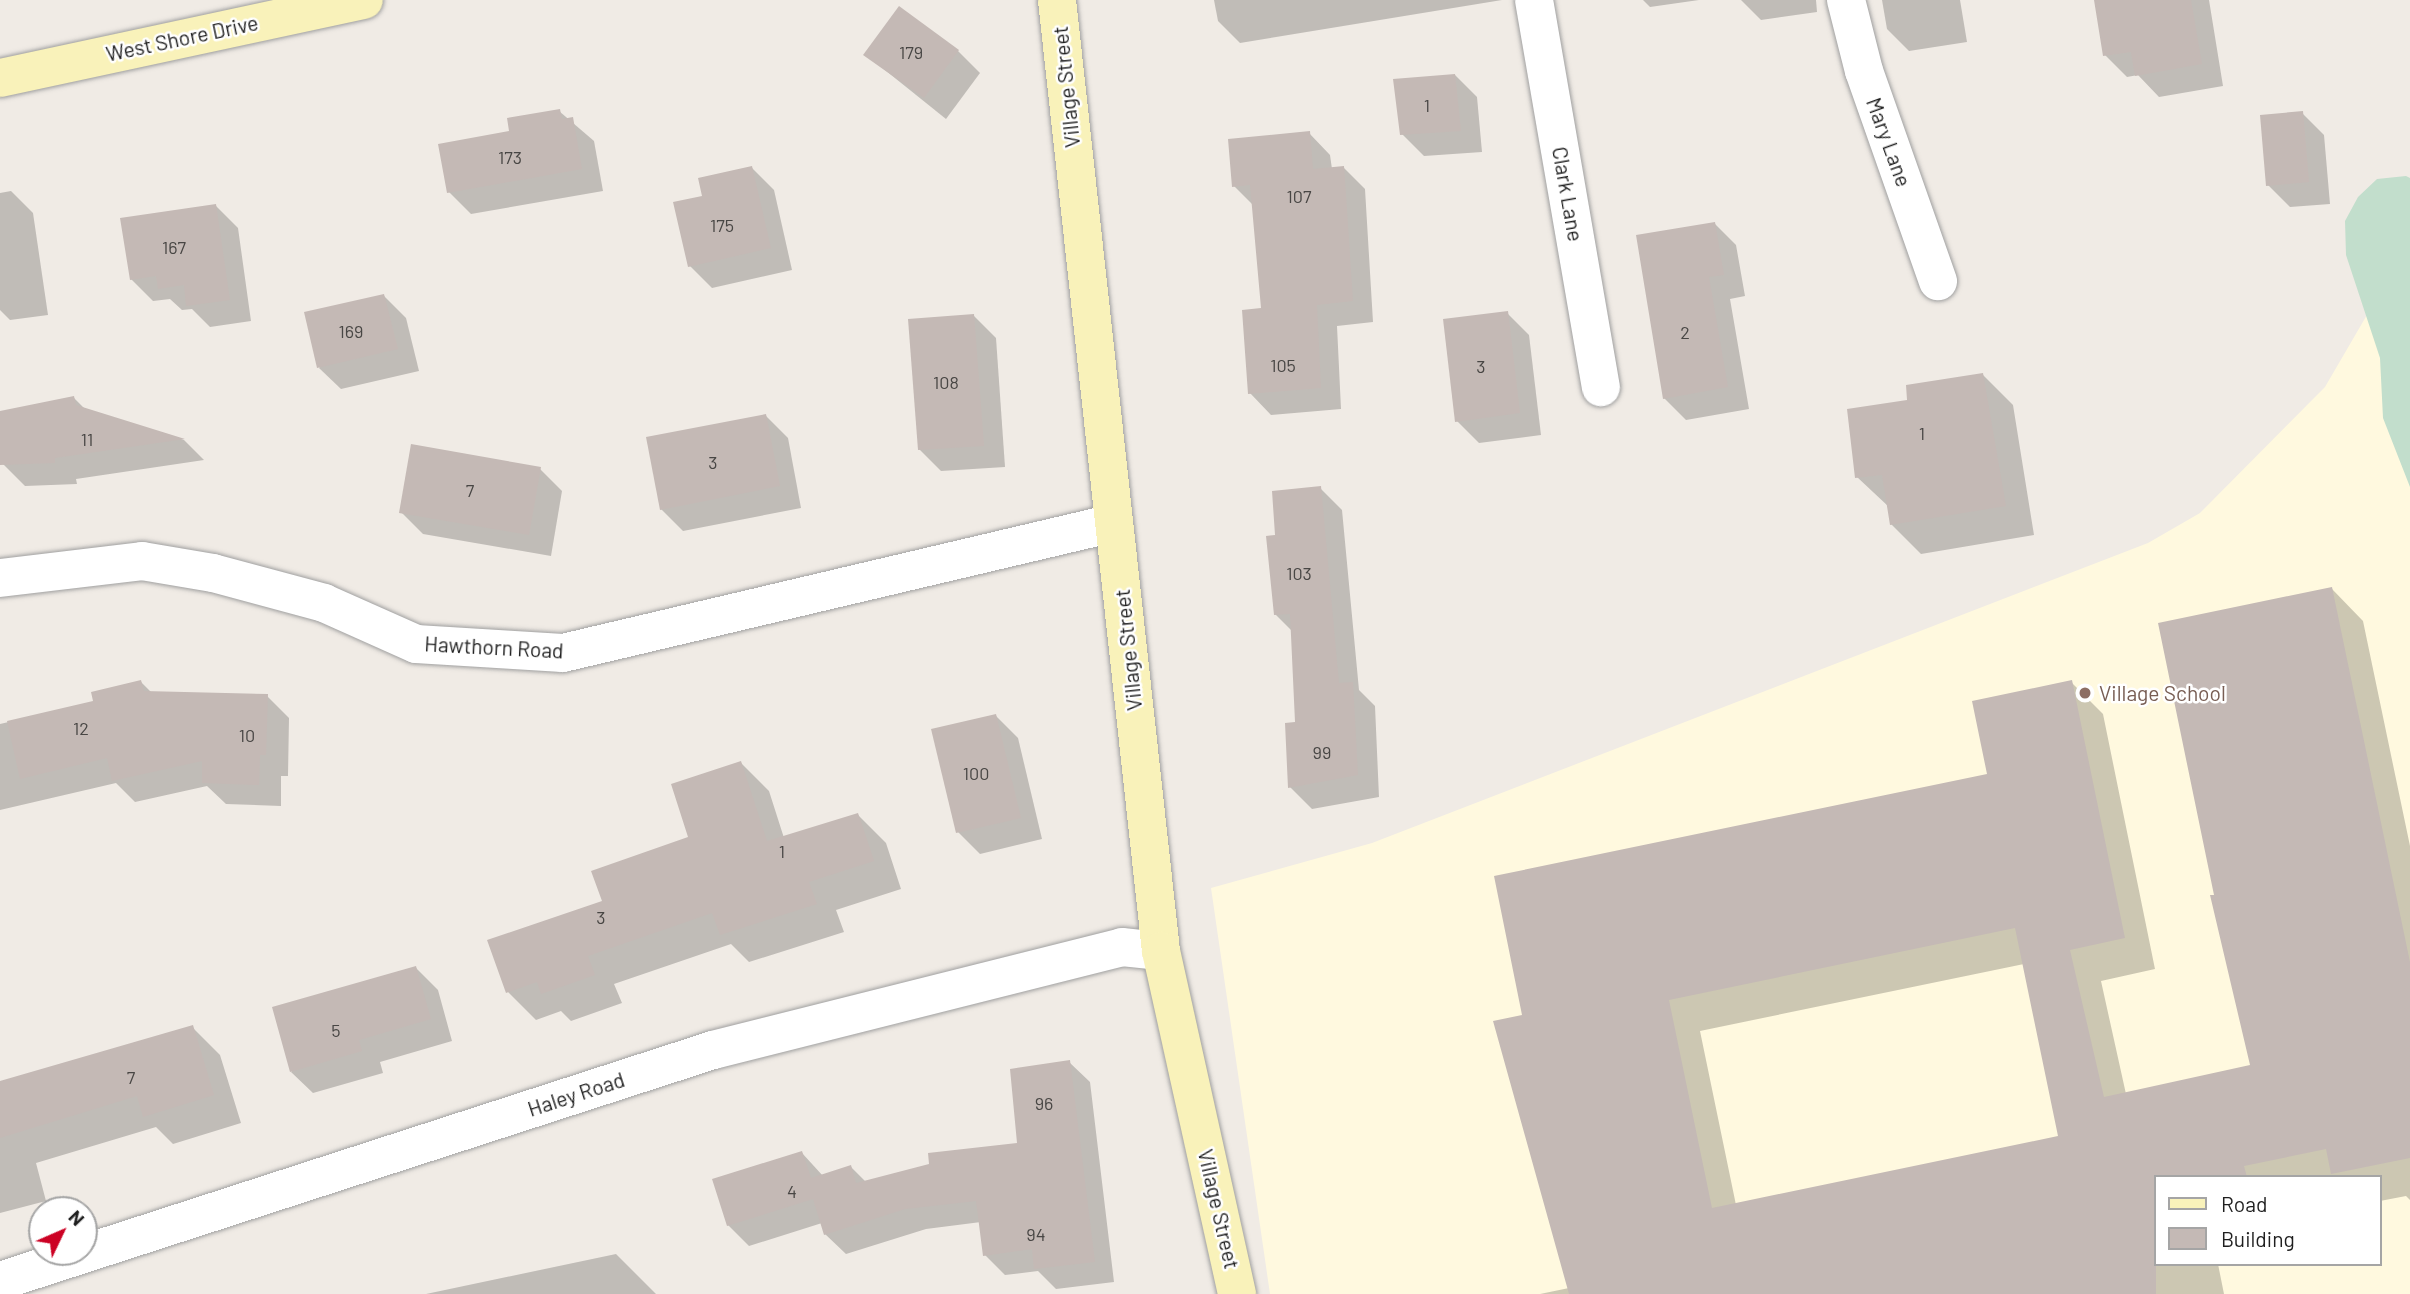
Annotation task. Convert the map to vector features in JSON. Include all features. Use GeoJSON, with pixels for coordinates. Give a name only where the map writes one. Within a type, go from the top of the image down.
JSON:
{"type":"FeatureCollection","features":[{"type":"Feature","properties":{"kind":"main road","name":"West Shore Drive"},"geometry":{"type":"LineString","coordinates":[[0,78],[364,0]]}},
{"type":"Feature","properties":{"kind":"main road","name":"Village Street"},"geometry":{"type":"LineString","coordinates":[[1057,0],[1161,951],[1237,1294]]}},
{"type":"Feature","properties":{"kind":"street","name":"Clark Lane"},"geometry":{"type":"LineString","coordinates":[[1535,0],[1601,387]]}},
{"type":"Feature","properties":{"kind":"street","name":"Mary Lane"},"geometry":{"type":"LineString","coordinates":[[1846,0],[1864,71],[1938,281]]}},
{"type":"Feature","properties":{"kind":"street","name":"Hawthorn Road"},"geometry":{"type":"LineString","coordinates":[[0,578],[142,561],[213,573],[324,603],[416,644],[563,653],[1114,523]]}},
{"type":"Feature","properties":{"kind":"street","name":"Haley Road"},"geometry":{"type":"LineString","coordinates":[[0,1282],[713,1050],[1122,947],[1161,951]]}},
{"type":"Feature","properties":{"kind":"shaded area","name":"Village School"},"geometry":{"type":"Polygon","coordinates":[[[2410,241],[2410,1294],[1270,1294],[1211,888],[1372,843],[2148,543],[2200,513],[2325,387],[2410,241]]]}},
{"type":"Feature","properties":{"kind":"green space"},"geometry":{"type":"Polygon","coordinates":[[[2406,176],[2410,178],[2410,487],[2383,418],[2380,358],[2346,255],[2345,221],[2358,197],[2377,179],[2406,176]]]}},
{"type":"Feature","properties":{"kind":"building"},"geometry":{"type":"Polygon","coordinates":[[[2094,0],[2191,0],[2202,64],[2135,76],[2131,52],[2103,56],[2094,0]]]}},
{"type":"Feature","properties":{"kind":"building"},"geometry":{"type":"Polygon","coordinates":[[[899,6],[959,50],[924,98],[863,55],[899,6]]]}},
{"type":"Feature","properties":{"kind":"building"},"geometry":{"type":"Polygon","coordinates":[[[1455,74],[1461,131],[1400,135],[1393,79],[1455,74]]]}},
{"type":"Feature","properties":{"kind":"building"},"geometry":{"type":"Polygon","coordinates":[[[560,109],[562,119],[573,117],[582,169],[447,193],[438,144],[509,131],[507,118],[560,109]]]}},
{"type":"Feature","properties":{"kind":"building"},"geometry":{"type":"Polygon","coordinates":[[[2303,111],[2309,182],[2266,186],[2260,115],[2303,111]]]}},
{"type":"Feature","properties":{"kind":"building"},"geometry":{"type":"Polygon","coordinates":[[[1310,131],[1313,169],[1344,166],[1353,301],[1317,305],[1321,388],[1248,394],[1242,310],[1261,308],[1250,185],[1232,187],[1228,139],[1310,131]]]}},
{"type":"Feature","properties":{"kind":"building"},"geometry":{"type":"Polygon","coordinates":[[[752,166],[771,248],[688,267],[673,202],[702,196],[698,178],[752,166]]]}},
{"type":"Feature","properties":{"kind":"building"},"geometry":{"type":"Polygon","coordinates":[[[216,204],[230,300],[186,306],[184,285],[158,289],[156,276],[130,280],[120,218],[216,204]]]}},
{"type":"Feature","properties":{"kind":"building"},"geometry":{"type":"Polygon","coordinates":[[[1715,222],[1724,275],[1709,277],[1728,387],[1663,399],[1636,235],[1715,222]]]}},
{"type":"Feature","properties":{"kind":"building"},"geometry":{"type":"Polygon","coordinates":[[[384,294],[398,349],[317,368],[304,312],[384,294]]]}},
{"type":"Feature","properties":{"kind":"building"},"geometry":{"type":"Polygon","coordinates":[[[1508,311],[1520,413],[1455,422],[1443,319],[1508,311]]]}},
{"type":"Feature","properties":{"kind":"building"},"geometry":{"type":"Polygon","coordinates":[[[974,314],[984,446],[918,450],[908,319],[974,314]]]}},
{"type":"Feature","properties":{"kind":"building"},"geometry":{"type":"Polygon","coordinates":[[[1983,373],[2006,506],[1890,525],[1882,475],[1855,478],[1847,409],[1907,400],[1906,385],[1983,373]]]}},
{"type":"Feature","properties":{"kind":"building"},"geometry":{"type":"Polygon","coordinates":[[[74,396],[76,405],[185,439],[55,458],[55,463],[0,465],[0,411],[74,396]]]}},
{"type":"Feature","properties":{"kind":"building"},"geometry":{"type":"Polygon","coordinates":[[[766,414],[780,486],[660,510],[646,437],[766,414]]]}},
{"type":"Feature","properties":{"kind":"building"},"geometry":{"type":"Polygon","coordinates":[[[411,444],[541,467],[529,535],[399,513],[411,444]]]}},
{"type":"Feature","properties":{"kind":"building"},"geometry":{"type":"Polygon","coordinates":[[[1321,486],[1339,683],[1353,682],[1358,775],[1288,788],[1285,723],[1295,722],[1290,614],[1274,615],[1266,536],[1275,535],[1272,491],[1321,486]]]}},
{"type":"Feature","properties":{"kind":"building"},"geometry":{"type":"Polygon","coordinates":[[[2332,587],[2410,962],[2410,1158],[2331,1174],[2326,1149],[2244,1166],[2246,1175],[2154,1175],[2156,1294],[1569,1294],[1493,1021],[1522,1015],[1494,876],[1987,774],[1972,701],[2072,680],[2125,938],[2070,950],[2104,1097],[2250,1065],[2210,895],[2214,895],[2158,623],[2332,587]],[[2015,928],[1669,1000],[1712,1208],[2058,1136],[2015,928]]]}},
{"type":"Feature","properties":{"kind":"building"},"geometry":{"type":"Polygon","coordinates":[[[141,680],[144,691],[268,694],[266,755],[260,755],[259,785],[202,783],[202,761],[112,781],[107,758],[20,779],[7,721],[93,701],[91,692],[141,680]]]}},
{"type":"Feature","properties":{"kind":"building"},"geometry":{"type":"Polygon","coordinates":[[[996,714],[1021,818],[956,833],[931,729],[996,714]]]}},
{"type":"Feature","properties":{"kind":"building"},"geometry":{"type":"Polygon","coordinates":[[[741,761],[767,841],[858,813],[874,861],[809,882],[817,904],[720,935],[712,913],[588,956],[595,975],[541,994],[537,982],[506,993],[487,940],[602,901],[591,871],[688,837],[671,784],[741,761]]]}},
{"type":"Feature","properties":{"kind":"building"},"geometry":{"type":"Polygon","coordinates":[[[416,966],[431,1019],[359,1040],[362,1051],[290,1072],[272,1007],[416,966]]]}},
{"type":"Feature","properties":{"kind":"building"},"geometry":{"type":"Polygon","coordinates":[[[193,1025],[214,1095],[143,1117],[137,1096],[0,1138],[0,1081],[193,1025]]]}},
{"type":"Feature","properties":{"kind":"building"},"geometry":{"type":"Polygon","coordinates":[[[1070,1060],[1095,1262],[1034,1269],[1032,1249],[983,1256],[976,1201],[905,1209],[824,1235],[813,1199],[727,1226],[712,1179],[802,1151],[811,1178],[851,1165],[856,1183],[929,1164],[928,1153],[1017,1143],[1010,1069],[1070,1060]]]}},
{"type":"Feature","properties":{"kind":"place","name":"Village School"},"geometry":{"type":"Point","coordinates":[2085,693]}}]}
